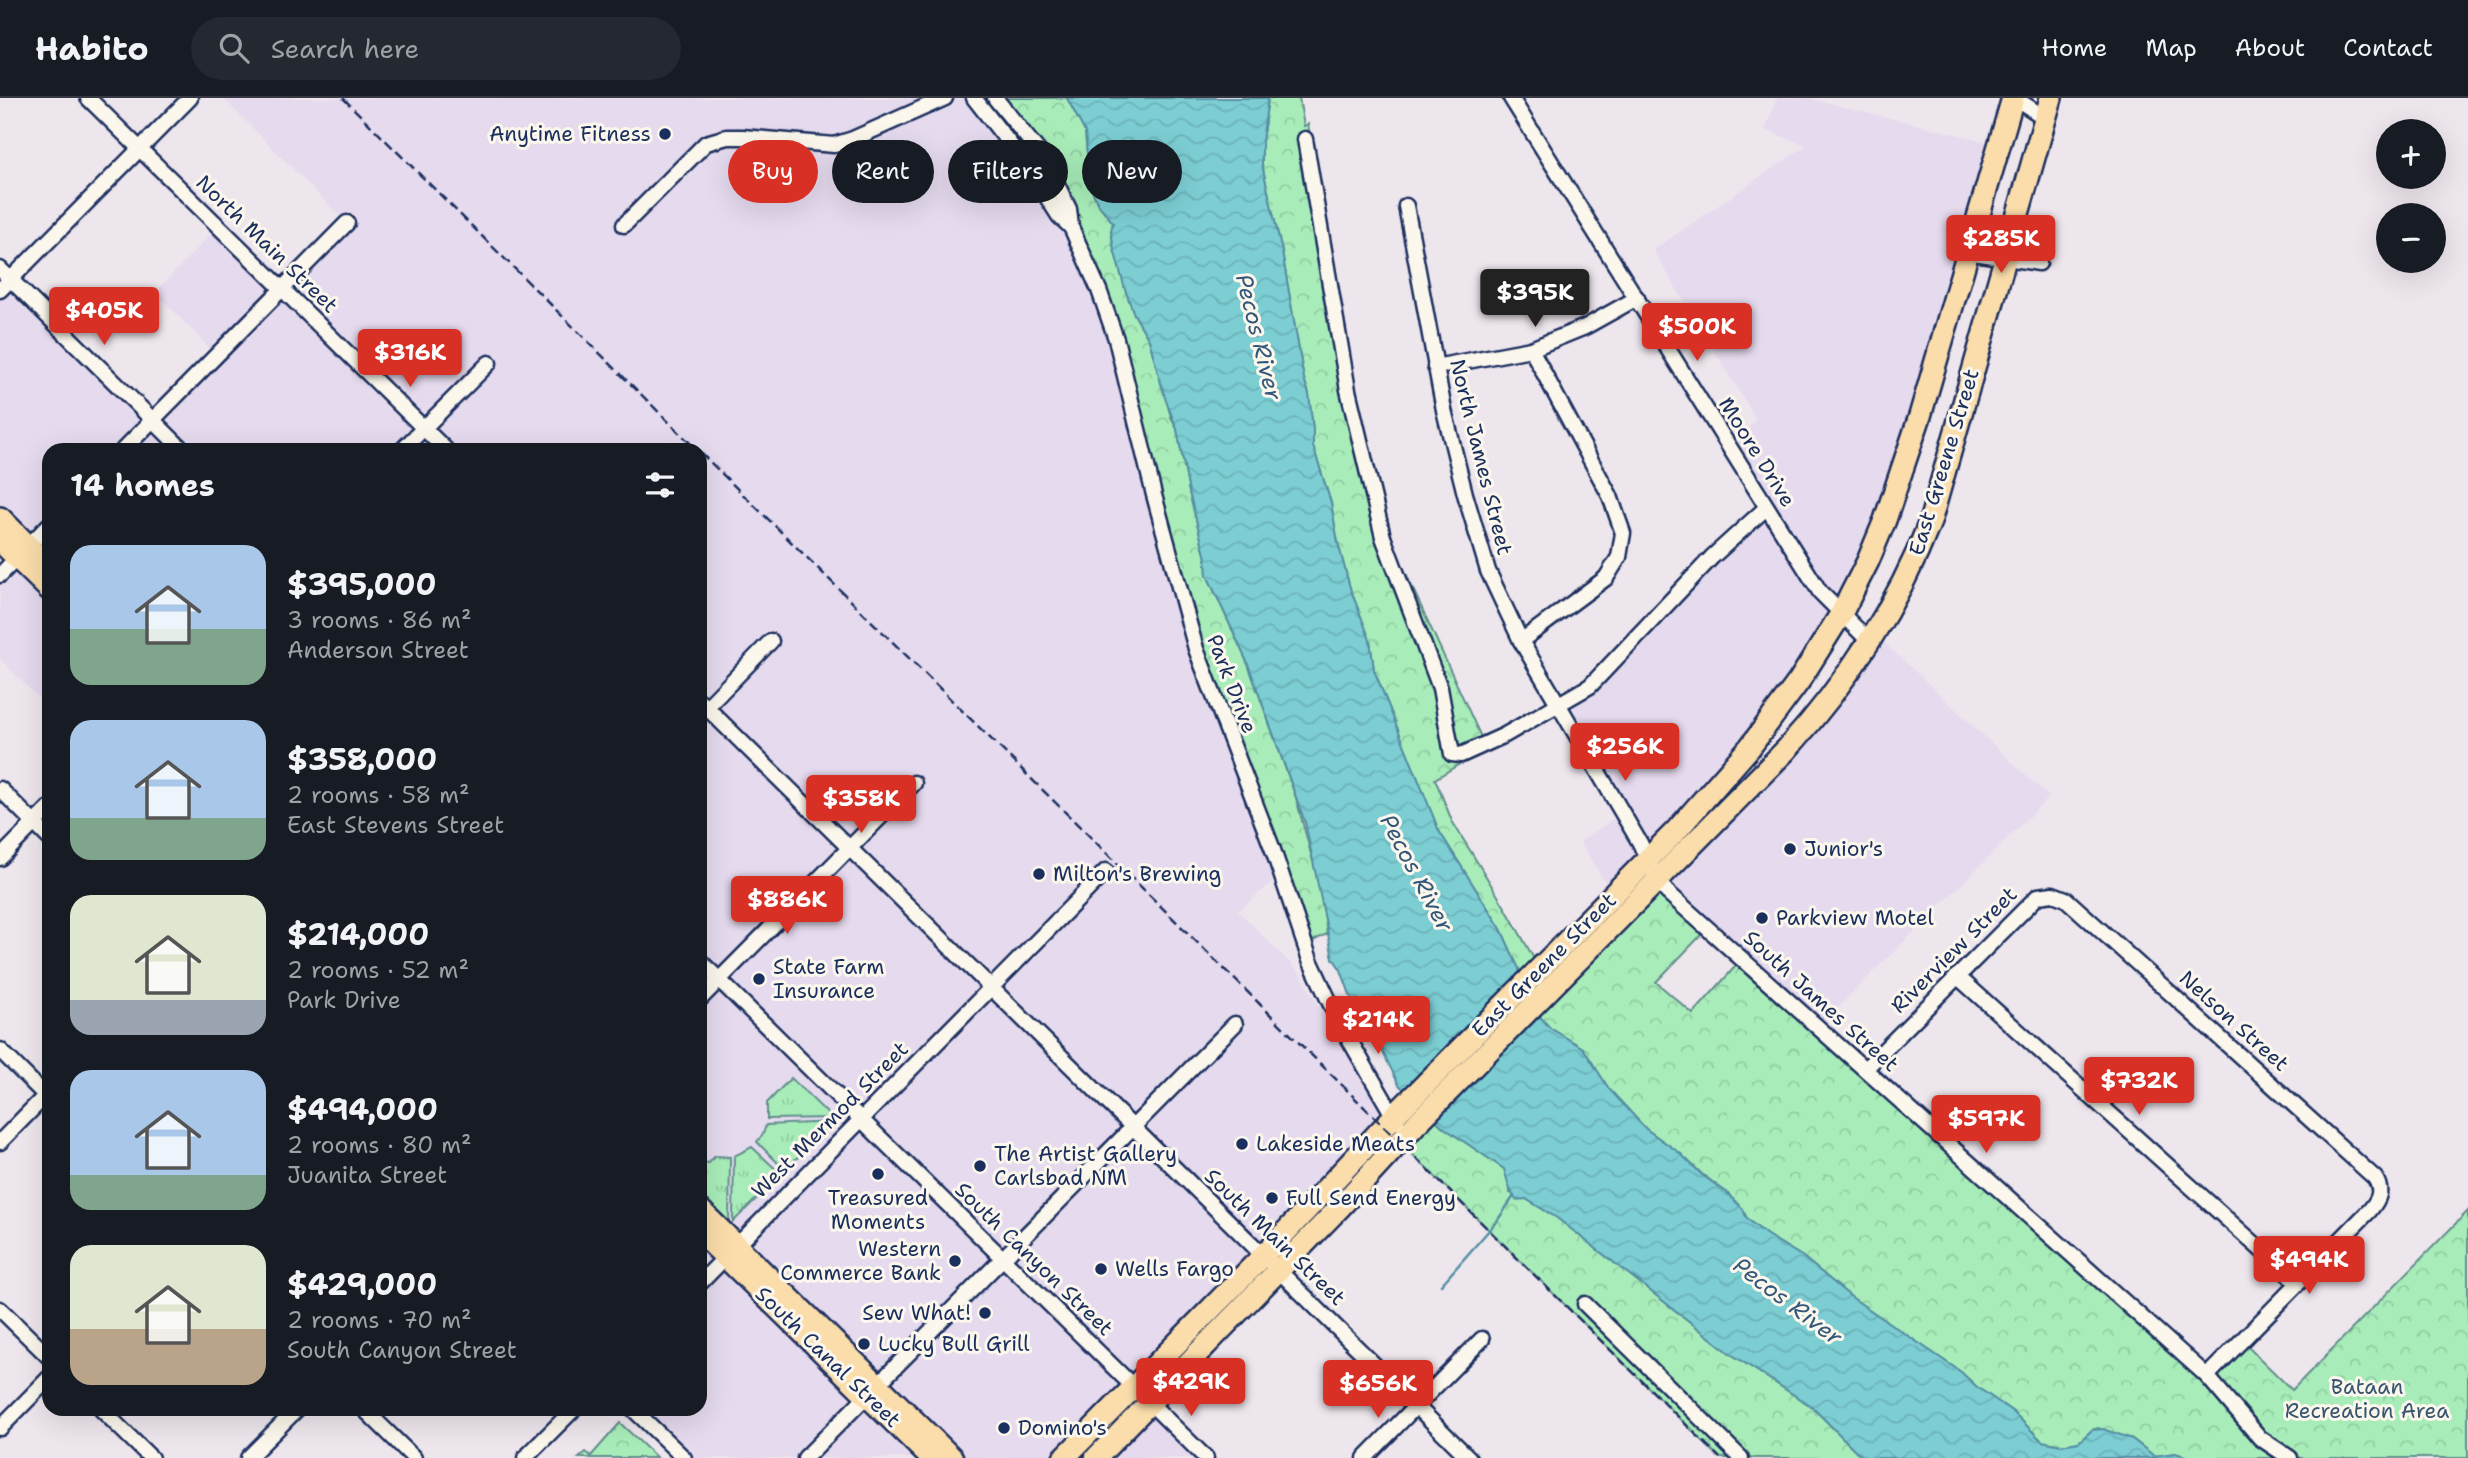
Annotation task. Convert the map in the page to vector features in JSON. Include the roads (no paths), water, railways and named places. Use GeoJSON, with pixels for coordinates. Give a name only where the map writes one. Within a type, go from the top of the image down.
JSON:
{"type":"FeatureCollection","features":[{"type":"Feature","properties":{"kind":"highway","name":"East Greene Street"},"geometry":{"type":"LineString","coordinates":[[1272,1263],[1424,1116],[1648,859],[1735,765],[1800,681],[1841,614],[1868,562],[1904,468],[2014,98]]}},
{"type":"Feature","properties":{"kind":"highway","name":"East Greene Street"},"geometry":{"type":"LineString","coordinates":[[1272,1263],[1399,1111],[1561,962],[1657,880],[1820,712],[1904,581],[1930,522],[2048,108]]}},
{"type":"Feature","properties":{"kind":"highway"},"geometry":{"type":"LineString","coordinates":[[0,518],[42,579]]}},
{"type":"Feature","properties":{"kind":"highway"},"geometry":{"type":"LineString","coordinates":[[0,541],[42,563]]}},
{"type":"Feature","properties":{"kind":"highway"},"geometry":{"type":"LineString","coordinates":[[1735,765],[1754,783]]}},
{"type":"Feature","properties":{"kind":"highway"},"geometry":{"type":"LineString","coordinates":[[707,1219],[731,1251]]}},
{"type":"Feature","properties":{"kind":"highway"},"geometry":{"type":"LineString","coordinates":[[707,1236],[731,1251]]}},
{"type":"Feature","properties":{"kind":"highway","name":"South Canal Street"},"geometry":{"type":"LineString","coordinates":[[731,1251],[872,1390],[952,1458]]}},
{"type":"Feature","properties":{"kind":"highway"},"geometry":{"type":"LineString","coordinates":[[1064,1458],[1134,1387],[1272,1263]]}},
{"type":"Feature","properties":{"kind":"highway"},"geometry":{"type":"LineString","coordinates":[[1096,1458],[1150,1403],[1272,1263]]}},
{"type":"Feature","properties":{"kind":"highway","name":"South Canal Street"},"geometry":{"type":"LineString","coordinates":[[872,1390],[931,1458]]}},
{"type":"Feature","properties":{"kind":"street","name":"North Main Street"},"geometry":{"type":"LineString","coordinates":[[88,98],[439,443]]}},
{"type":"Feature","properties":{"kind":"street"},"geometry":{"type":"LineString","coordinates":[[176,443],[4,279],[190,98]]}},
{"type":"Feature","properties":{"kind":"street"},"geometry":{"type":"LineString","coordinates":[[624,225],[706,144],[727,137],[742,136],[834,145],[945,98]]}},
{"type":"Feature","properties":{"kind":"street","name":"Park Drive"},"geometry":{"type":"LineString","coordinates":[[974,98],[1035,177],[1059,216],[1071,227]]}},
{"type":"Feature","properties":{"kind":"street","name":"Park Drive"},"geometry":{"type":"LineString","coordinates":[[995,98],[1044,158],[1069,209],[1071,227],[1095,280],[1116,339],[1154,495],[1196,649],[1273,850],[1310,960],[1338,1020],[1399,1111],[1406,1135]]}},
{"type":"Feature","properties":{"kind":"street","name":"Moore Drive"},"geometry":{"type":"LineString","coordinates":[[1511,98],[1820,592],[1868,640]]}},
{"type":"Feature","properties":{"kind":"street"},"geometry":{"type":"LineString","coordinates":[[2014,98],[2048,108]]}},
{"type":"Feature","properties":{"kind":"street"},"geometry":{"type":"LineString","coordinates":[[1304,139],[1351,404],[1383,537],[1440,688],[1450,751],[1461,755],[1483,746],[1590,687],[1712,557],[1766,509]]}},
{"type":"Feature","properties":{"kind":"street","name":"North James Street"},"geometry":{"type":"LineString","coordinates":[[1406,206],[1435,367],[1475,534],[1489,572],[1521,641],[1557,705]]}},
{"type":"Feature","properties":{"kind":"street"},"geometry":{"type":"LineString","coordinates":[[129,443],[347,223]]}},
{"type":"Feature","properties":{"kind":"street"},"geometry":{"type":"LineString","coordinates":[[1968,252],[2039,263]]}},
{"type":"Feature","properties":{"kind":"street"},"geometry":{"type":"LineString","coordinates":[[1435,367],[1531,349],[1585,327],[1637,298]]}},
{"type":"Feature","properties":{"kind":"street"},"geometry":{"type":"LineString","coordinates":[[1521,641],[1606,578],[1619,557],[1623,533],[1610,496],[1531,349]]}},
{"type":"Feature","properties":{"kind":"street"},"geometry":{"type":"LineString","coordinates":[[409,443],[489,363]]}},
{"type":"Feature","properties":{"kind":"street"},"geometry":{"type":"LineString","coordinates":[[0,575],[42,532]]}},
{"type":"Feature","properties":{"kind":"street"},"geometry":{"type":"LineString","coordinates":[[707,703],[771,641]]}},
{"type":"Feature","properties":{"kind":"street","name":"South James Street"},"geometry":{"type":"LineString","coordinates":[[1557,705],[1648,859],[1657,880],[1668,892],[2207,1376],[2260,1438],[2290,1458]]}},
{"type":"Feature","properties":{"kind":"street"},"geometry":{"type":"LineString","coordinates":[[707,713],[991,988]]}},
{"type":"Feature","properties":{"kind":"street"},"geometry":{"type":"LineString","coordinates":[[707,992],[915,783]]}},
{"type":"Feature","properties":{"kind":"street"},"geometry":{"type":"LineString","coordinates":[[0,789],[42,831]]}},
{"type":"Feature","properties":{"kind":"street"},"geometry":{"type":"LineString","coordinates":[[0,858],[42,815]]}},
{"type":"Feature","properties":{"kind":"street","name":"West Mermod Street"},"geometry":{"type":"LineString","coordinates":[[707,1276],[1106,871]]}},
{"type":"Feature","properties":{"kind":"street","name":"Riverview Street"},"geometry":{"type":"LineString","coordinates":[[1865,1069],[2031,902],[2046,894]]}},
{"type":"Feature","properties":{"kind":"street","name":"Nelson Street"},"geometry":{"type":"LineString","coordinates":[[2046,894],[2067,899],[2375,1178],[2380,1195],[2370,1210],[2298,1283]]}},
{"type":"Feature","properties":{"kind":"street","name":"South Canyon Street"},"geometry":{"type":"LineString","coordinates":[[707,968],[1206,1458]]}},
{"type":"Feature","properties":{"kind":"street"},"geometry":{"type":"LineString","coordinates":[[1957,976],[2298,1283],[2207,1376]]}},
{"type":"Feature","properties":{"kind":"street","name":"South Main Street"},"geometry":{"type":"LineString","coordinates":[[991,988],[1469,1458]]}},
{"type":"Feature","properties":{"kind":"street"},"geometry":{"type":"LineString","coordinates":[[805,1458],[1235,1024]]}},
{"type":"Feature","properties":{"kind":"street"},"geometry":{"type":"LineString","coordinates":[[0,1050],[42,1090]]}},
{"type":"Feature","properties":{"kind":"street"},"geometry":{"type":"LineString","coordinates":[[0,1142],[42,1102]]}},
{"type":"Feature","properties":{"kind":"street"},"geometry":{"type":"LineString","coordinates":[[1585,1304],[1741,1458]]}},
{"type":"Feature","properties":{"kind":"street"},"geometry":{"type":"LineString","coordinates":[[0,1309],[42,1350]]}},
{"type":"Feature","properties":{"kind":"street"},"geometry":{"type":"LineString","coordinates":[[1366,1458],[1482,1339]]}},
{"type":"Feature","properties":{"kind":"street"},"geometry":{"type":"LineString","coordinates":[[0,1428],[42,1385]]}},
{"type":"Feature","properties":{"kind":"street"},"geometry":{"type":"LineString","coordinates":[[108,1416],[151,1458]]}},
{"type":"Feature","properties":{"kind":"street"},"geometry":{"type":"LineString","coordinates":[[248,1458],[290,1416]]}},
{"type":"Feature","properties":{"kind":"street"},"geometry":{"type":"LineString","coordinates":[[371,1416],[415,1458]]}},
{"type":"Feature","properties":{"kind":"street"},"geometry":{"type":"LineString","coordinates":[[526,1458],[568,1416]]}},
{"type":"Feature","properties":{"kind":"street"},"geometry":{"type":"LineString","coordinates":[[640,1416],[684,1458]]}},
{"type":"Feature","properties":{"kind":"water","name":"Pecos River"},"geometry":{"type":"Polygon","coordinates":[[[1067,98],[1268,98],[1262,141],[1262,165],[1282,252],[1304,379],[1309,394],[1313,446],[1331,503],[1350,588],[1370,640],[1374,670],[1439,831],[1501,929],[1541,1018],[1550,1028],[1583,1048],[1609,1089],[1646,1129],[1726,1192],[1743,1209],[1752,1223],[1803,1257],[1851,1297],[1961,1372],[1977,1387],[2013,1412],[2042,1441],[2061,1445],[2079,1442],[2092,1430],[2103,1429],[2132,1439],[2154,1456],[2175,1453],[2192,1458],[1863,1458],[1811,1406],[1731,1354],[1557,1218],[1526,1199],[1516,1200],[1504,1169],[1443,1127],[1399,1085],[1367,1020],[1353,1003],[1341,970],[1333,958],[1305,822],[1248,664],[1207,575],[1206,558],[1189,492],[1177,429],[1165,398],[1149,340],[1134,314],[1125,289],[1114,249],[1111,231],[1113,223],[1098,203],[1182,203],[1182,140],[1086,140],[1085,132],[1067,98]]]}},
{"type":"Feature","properties":{"kind":"waterway"},"geometry":{"type":"LineString","coordinates":[[1441,1285],[1497,1221],[1514,1196]]}},
{"type":"Feature","properties":{"kind":"railway"},"geometry":{"type":"LineString","coordinates":[[343,98],[690,443]]}},
{"type":"Feature","properties":{"kind":"railway"},"geometry":{"type":"LineString","coordinates":[[707,459],[1720,1458]]}},
{"type":"Feature","properties":{"kind":"place","name":"Anytime Fitness"},"geometry":{"type":"Point","coordinates":[665,134]}},
{"type":"Feature","properties":{"kind":"place","name":"Junior's"},"geometry":{"type":"Point","coordinates":[1790,849]}},
{"type":"Feature","properties":{"kind":"place","name":"Milton's Brewing"},"geometry":{"type":"Point","coordinates":[1039,874]}},
{"type":"Feature","properties":{"kind":"place","name":"Parkview Motel"},"geometry":{"type":"Point","coordinates":[1762,918]}},
{"type":"Feature","properties":{"kind":"place","name":"State Farm Insurance"},"geometry":{"type":"Point","coordinates":[759,979]}},
{"type":"Feature","properties":{"kind":"place","name":"Lakeside Meats"},"geometry":{"type":"Point","coordinates":[1242,1144]}},
{"type":"Feature","properties":{"kind":"place","name":"The Artist Gallery Carlsbad NM"},"geometry":{"type":"Point","coordinates":[980,1166]}},
{"type":"Feature","properties":{"kind":"place","name":"Treasured Moments"},"geometry":{"type":"Point","coordinates":[878,1174]}},
{"type":"Feature","properties":{"kind":"place","name":"Full Send Energy"},"geometry":{"type":"Point","coordinates":[1272,1198]}},
{"type":"Feature","properties":{"kind":"place","name":"Western Commerce Bank"},"geometry":{"type":"Point","coordinates":[955,1261]}},
{"type":"Feature","properties":{"kind":"place","name":"Wells Fargo"},"geometry":{"type":"Point","coordinates":[1101,1269]}},
{"type":"Feature","properties":{"kind":"place","name":"Sew What!"},"geometry":{"type":"Point","coordinates":[985,1313]}},
{"type":"Feature","properties":{"kind":"place","name":"Lucky Bull Grill"},"geometry":{"type":"Point","coordinates":[864,1344]}},
{"type":"Feature","properties":{"kind":"place","name":"Domino's"},"geometry":{"type":"Point","coordinates":[1004,1428]}},
{"type":"Feature","properties":{"kind":"park label","name":"Bataan Recreation Area"},"geometry":{"type":"Point","coordinates":[2367,1399]}}]}
